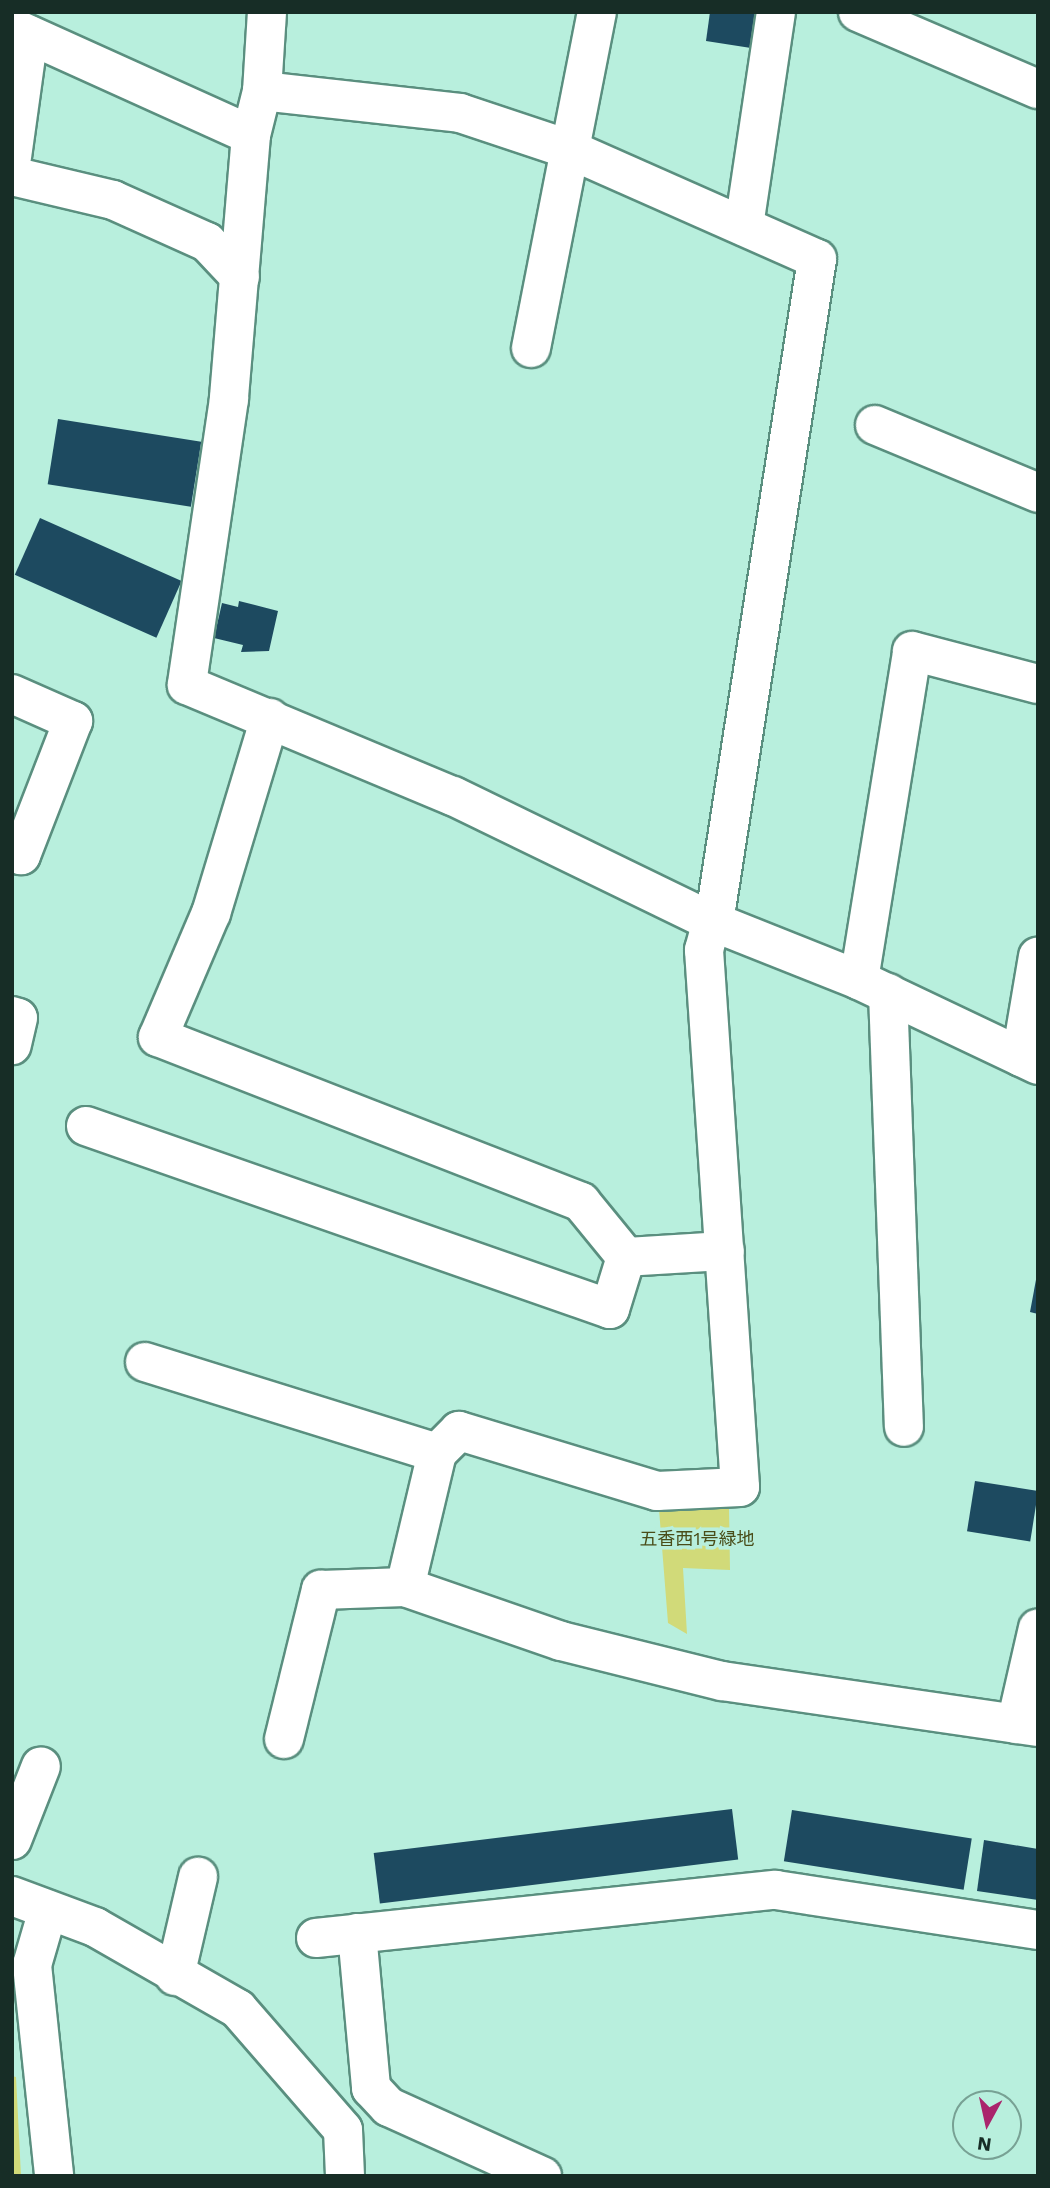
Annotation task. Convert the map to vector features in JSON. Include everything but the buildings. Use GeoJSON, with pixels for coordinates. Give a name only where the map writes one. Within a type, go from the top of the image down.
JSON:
{"type":"FeatureCollection","features":[{"type":"Feature","properties":{"kind":"street"},"geometry":{"type":"LineString","coordinates":[[267,12],[262,91],[251,135],[240,277],[187,685],[453,796],[710,921],[874,987],[1029,1061],[1038,956]]}},
{"type":"Feature","properties":{"kind":"street"},"geometry":{"type":"LineString","coordinates":[[531,348],[597,12]]}},
{"type":"Feature","properties":{"kind":"street"},"geometry":{"type":"LineString","coordinates":[[744,226],[776,12]]}},
{"type":"Feature","properties":{"kind":"street"},"geometry":{"type":"LineString","coordinates":[[858,12],[1038,89]]}},
{"type":"Feature","properties":{"kind":"street"},"geometry":{"type":"LineString","coordinates":[[12,157],[21,31],[251,135]]}},
{"type":"Feature","properties":{"kind":"street"},"geometry":{"type":"LineString","coordinates":[[262,91],[460,113],[571,150],[817,259],[704,950],[740,1487],[657,1491],[459,1431],[438,1453],[405,1587]]}},
{"type":"Feature","properties":{"kind":"street"},"geometry":{"type":"LineString","coordinates":[[12,176],[136,211],[207,242],[240,277]]}},
{"type":"Feature","properties":{"kind":"street"},"geometry":{"type":"LineString","coordinates":[[875,425],[1038,493]]}},
{"type":"Feature","properties":{"kind":"street"},"geometry":{"type":"LineString","coordinates":[[904,1427],[874,987],[912,651],[1038,684]]}},
{"type":"Feature","properties":{"kind":"street"},"geometry":{"type":"LineString","coordinates":[[12,694],[74,722],[21,855],[12,853]]}},
{"type":"Feature","properties":{"kind":"street"},"geometry":{"type":"LineString","coordinates":[[270,718],[211,913],[158,1037],[581,1202],[626,1257]]}},
{"type":"Feature","properties":{"kind":"street"},"geometry":{"type":"LineString","coordinates":[[12,1017],[18,1018],[12,1045]]}},
{"type":"Feature","properties":{"kind":"street"},"geometry":{"type":"LineString","coordinates":[[86,1126],[610,1309],[626,1257]]}},
{"type":"Feature","properties":{"kind":"street"},"geometry":{"type":"LineString","coordinates":[[626,1257],[725,1251]]}},
{"type":"Feature","properties":{"kind":"street"},"geometry":{"type":"LineString","coordinates":[[145,1362],[438,1453]]}},
{"type":"Feature","properties":{"kind":"street"},"geometry":{"type":"LineString","coordinates":[[284,1739],[321,1590],[405,1587],[561,1640],[722,1681],[1027,1726],[1038,1628]]}},
{"type":"Feature","properties":{"kind":"street"},"geometry":{"type":"LineString","coordinates":[[12,1840],[41,1766]]}},
{"type":"Feature","properties":{"kind":"street"},"geometry":{"type":"LineString","coordinates":[[175,1976],[198,1877]]}},
{"type":"Feature","properties":{"kind":"street"},"geometry":{"type":"LineString","coordinates":[[316,1938],[776,1890],[1038,1930]]}},
{"type":"Feature","properties":{"kind":"street"},"geometry":{"type":"LineString","coordinates":[[12,1896],[96,1927],[175,1976],[238,2009],[343,2130],[345,2176]]}},
{"type":"Feature","properties":{"kind":"street"},"geometry":{"type":"LineString","coordinates":[[48,1910],[32,1965],[54,2176]]}},
{"type":"Feature","properties":{"kind":"street"},"geometry":{"type":"LineString","coordinates":[[358,1933],[371,2088],[389,2107],[542,2176]]}},
{"type":"Feature","properties":{"kind":"green space","name":"五香西1号緑地"},"geometry":{"type":"Polygon","coordinates":[[[729,1506],[730,1570],[683,1568],[687,1634],[668,1623],[659,1509],[729,1506]]]}},
{"type":"Feature","properties":{"kind":"green space"},"geometry":{"type":"Polygon","coordinates":[[[12,2076],[16,2077],[21,2176],[12,2176],[12,2076]]]}}]}
